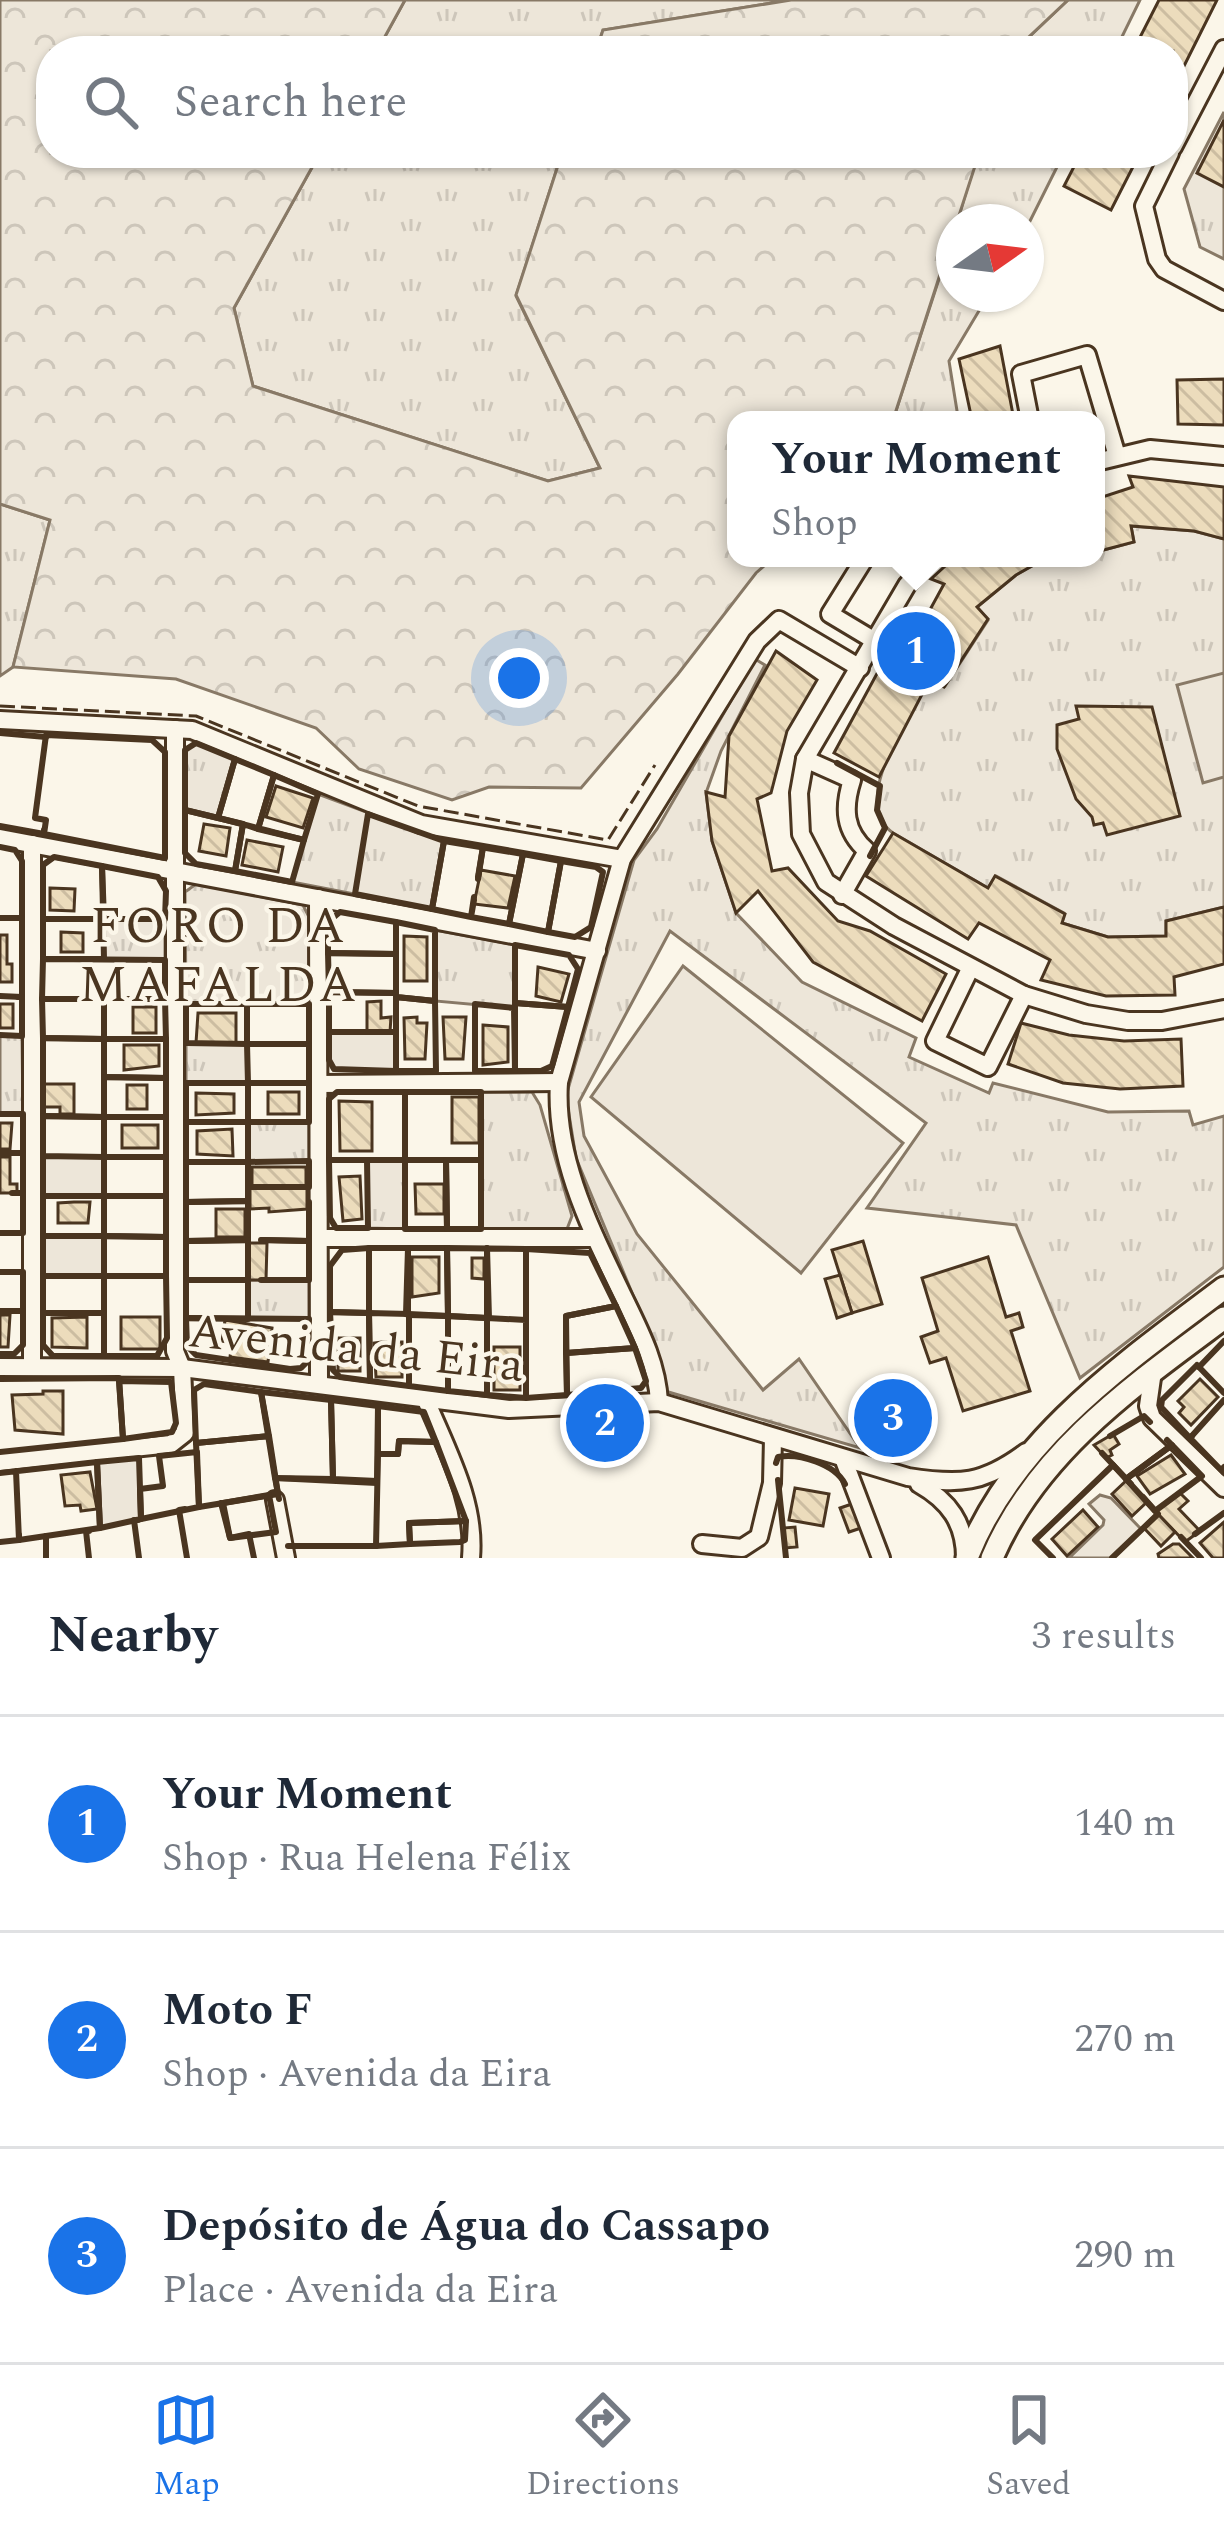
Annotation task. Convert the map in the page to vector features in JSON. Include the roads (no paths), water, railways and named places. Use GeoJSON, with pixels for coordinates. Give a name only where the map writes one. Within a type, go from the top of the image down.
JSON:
{"type":"FeatureCollection","features":[{"type":"Feature","properties":{"kind":"street"},"geometry":{"type":"LineString","coordinates":[[1188,119],[1224,49]]}},
{"type":"Feature","properties":{"kind":"street"},"geometry":{"type":"LineString","coordinates":[[1163,168],[1144,206],[1157,259],[1169,273],[1224,301]]}},
{"type":"Feature","properties":{"kind":"street"},"geometry":{"type":"LineString","coordinates":[[1028,411],[1021,374],[1087,355],[1105,411]]}},
{"type":"Feature","properties":{"kind":"street"},"geometry":{"type":"LineString","coordinates":[[1105,411],[1117,456]]}},
{"type":"Feature","properties":{"kind":"street"},"geometry":{"type":"LineString","coordinates":[[1105,459],[1150,449],[1224,456]]}},
{"type":"Feature","properties":{"kind":"street"},"geometry":{"type":"LineString","coordinates":[[859,567],[830,614],[875,641]]}},
{"type":"Feature","properties":{"kind":"street"},"geometry":{"type":"LineString","coordinates":[[923,567],[907,584],[806,760],[799,793],[801,834],[826,882],[970,969],[1024,995],[1128,1021],[1162,1021],[1224,1009]]}},
{"type":"Feature","properties":{"kind":"street"},"geometry":{"type":"LineString","coordinates":[[659,1402],[654,1363],[595,1238],[566,1157],[557,1108],[559,1082],[622,859],[757,641],[778,620],[860,668]]}},
{"type":"Feature","properties":{"kind":"street"},"geometry":{"type":"LineString","coordinates":[[0,720],[175,729],[222,740],[422,824],[622,859]]}},
{"type":"Feature","properties":{"kind":"street"},"geometry":{"type":"LineString","coordinates":[[0,1462],[177,1442],[186,1426],[182,1368],[175,1351],[175,729]]}},
{"type":"Feature","properties":{"kind":"street"},"geometry":{"type":"LineString","coordinates":[[806,760],[852,780],[845,814],[856,842],[867,851],[842,895]]}},
{"type":"Feature","properties":{"kind":"street"},"geometry":{"type":"LineString","coordinates":[[0,838],[596,951]]}},
{"type":"Feature","properties":{"kind":"street"},"geometry":{"type":"LineString","coordinates":[[32,844],[32,1366]]}},
{"type":"Feature","properties":{"kind":"street"},"geometry":{"type":"LineString","coordinates":[[318,898],[319,1384]]}},
{"type":"Feature","properties":{"kind":"street"},"geometry":{"type":"LineString","coordinates":[[970,969],[935,1041],[988,1067],[1024,995]]}},
{"type":"Feature","properties":{"kind":"street"},"geometry":{"type":"LineString","coordinates":[[318,1084],[559,1082]]}},
{"type":"Feature","properties":{"kind":"street"},"geometry":{"type":"LineString","coordinates":[[318,1238],[595,1238]]}},
{"type":"Feature","properties":{"kind":"street"},"geometry":{"type":"LineString","coordinates":[[966,1558],[1000,1494],[1047,1436],[1137,1353],[1224,1288]]}},
{"type":"Feature","properties":{"kind":"street"},"geometry":{"type":"LineString","coordinates":[[992,1558],[1036,1479],[1091,1422],[1153,1371],[1218,1327]]}},
{"type":"Feature","properties":{"kind":"street","name":"Avenida da Eira"},"geometry":{"type":"LineString","coordinates":[[0,1367],[182,1368],[532,1410],[659,1402],[908,1477],[954,1483],[985,1478],[1047,1436]]}},
{"type":"Feature","properties":{"kind":"street"},"geometry":{"type":"LineString","coordinates":[[1153,1371],[1148,1406],[1152,1418],[1224,1488]]}},
{"type":"Feature","properties":{"kind":"street"},"geometry":{"type":"LineString","coordinates":[[425,1400],[466,1500],[473,1530],[471,1558]]}},
{"type":"Feature","properties":{"kind":"street"},"geometry":{"type":"LineString","coordinates":[[702,1544],[742,1548],[758,1538],[772,1483],[772,1438]]}},
{"type":"Feature","properties":{"kind":"street"},"geometry":{"type":"LineString","coordinates":[[843,1458],[880,1558]]}},
{"type":"Feature","properties":{"kind":"street","name":"Avenida da Eira"},"geometry":{"type":"LineString","coordinates":[[908,1477],[949,1506],[961,1529],[966,1558]]}},
{"type":"Feature","properties":{"kind":"street"},"geometry":{"type":"LineString","coordinates":[[275,1500],[286,1558]]}},
{"type":"Feature","properties":{"kind":"place","name":"Your Moment"},"geometry":{"type":"Point","coordinates":[916,651]}},
{"type":"Feature","properties":{"kind":"place","name":"Depósito de Água do Cassapo"},"geometry":{"type":"Point","coordinates":[893,1418]}},
{"type":"Feature","properties":{"kind":"place","name":"Moto F"},"geometry":{"type":"Point","coordinates":[605,1423]}},
{"type":"Feature","properties":{"kind":"district","name":"FORO DA MAFALDA"},"geometry":{"type":"Point","coordinates":[219,956]}}]}
